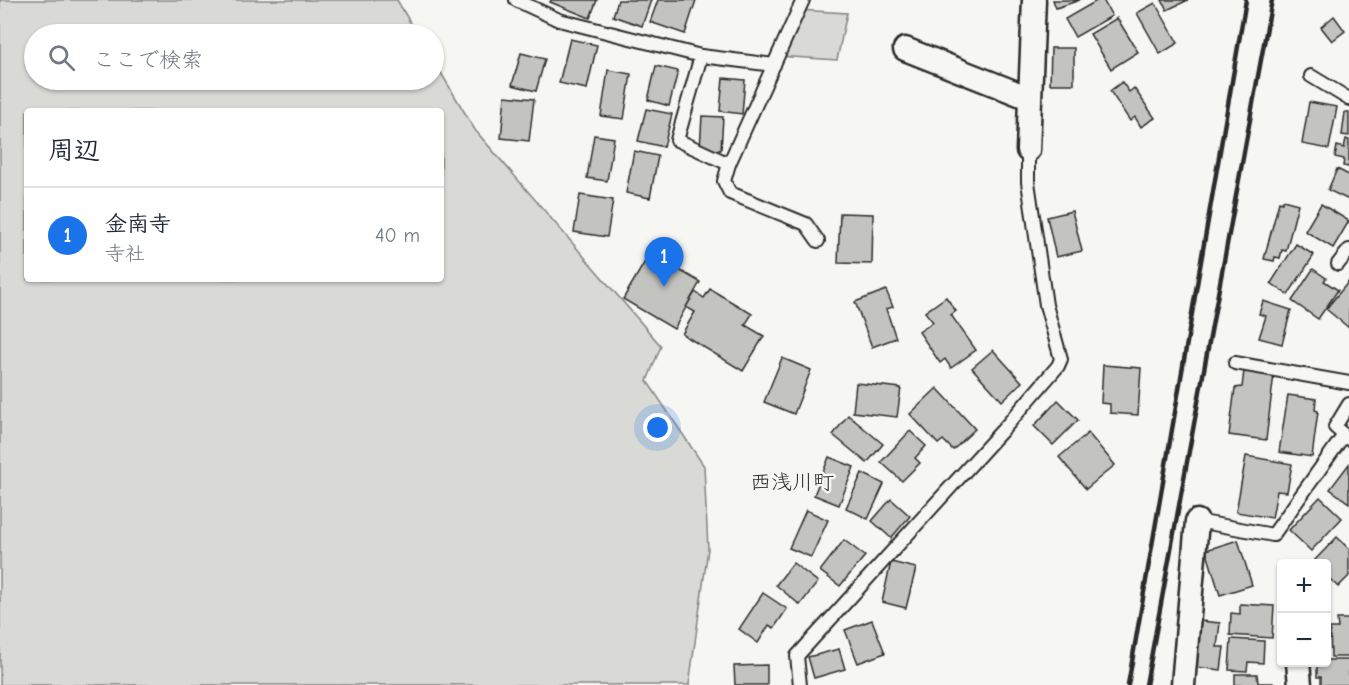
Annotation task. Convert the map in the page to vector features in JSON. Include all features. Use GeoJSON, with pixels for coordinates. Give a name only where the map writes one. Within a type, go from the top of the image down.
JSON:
{"type":"FeatureCollection","features":[{"type":"Feature","properties":{"kind":"street"},"geometry":{"type":"LineString","coordinates":[[1028,150],[1034,0]]}},
{"type":"Feature","properties":{"kind":"street"},"geometry":{"type":"LineString","coordinates":[[906,49],[1029,98]]}},
{"type":"Feature","properties":{"kind":"street"},"geometry":{"type":"LineString","coordinates":[[1183,685],[1197,521]]}},
{"type":"Feature","properties":{"kind":"street"},"geometry":{"type":"LineString","coordinates":[[1298,667],[1300,685]]}},
{"type":"Feature","properties":{"kind":"lane"},"geometry":{"type":"LineString","coordinates":[[516,0],[560,20],[701,56],[774,65]]}},
{"type":"Feature","properties":{"kind":"lane"},"geometry":{"type":"LineString","coordinates":[[802,0],[729,164],[724,182],[730,193],[806,224],[818,241]]}},
{"type":"Feature","properties":{"kind":"lane"},"geometry":{"type":"LineString","coordinates":[[701,56],[678,140],[729,164]]}},
{"type":"Feature","properties":{"kind":"lane"},"geometry":{"type":"LineString","coordinates":[[1311,76],[1349,99]]}},
{"type":"Feature","properties":{"kind":"lane"},"geometry":{"type":"LineString","coordinates":[[800,685],[797,656],[1000,433],[1058,366],[1061,359],[1046,305],[1028,182],[1028,150]]}},
{"type":"Feature","properties":{"kind":"lane"},"geometry":{"type":"LineString","coordinates":[[1338,264],[1349,250]]}},
{"type":"Feature","properties":{"kind":"lane"},"geometry":{"type":"LineString","coordinates":[[1235,363],[1349,383]]}},
{"type":"Feature","properties":{"kind":"lane"},"geometry":{"type":"LineString","coordinates":[[1197,521],[1273,535],[1347,437],[1335,427],[1349,404]]}},
{"type":"Feature","properties":{"kind":"shaded area"},"geometry":{"type":"Polygon","coordinates":[[[0,0],[397,0],[411,24],[24,24],[24,90],[444,90],[444,78],[475,130],[661,346],[647,381],[704,466],[708,549],[689,685],[0,685],[0,0]]]}},
{"type":"Feature","properties":{"kind":"shaded area"},"geometry":{"type":"Polygon","coordinates":[[[798,10],[847,13],[837,60],[778,56],[798,10]]]}},
{"type":"Feature","properties":{"kind":"building"},"geometry":{"type":"Polygon","coordinates":[[[551,0],[597,0],[590,18],[550,2],[551,0]]]}},
{"type":"Feature","properties":{"kind":"building"},"geometry":{"type":"Polygon","coordinates":[[[618,0],[651,0],[642,26],[613,16],[618,0]]]}},
{"type":"Feature","properties":{"kind":"building"},"geometry":{"type":"Polygon","coordinates":[[[658,0],[696,0],[685,34],[650,22],[658,0]]]}},
{"type":"Feature","properties":{"kind":"building"},"geometry":{"type":"Polygon","coordinates":[[[1053,0],[1080,0],[1056,8],[1053,0]]]}},
{"type":"Feature","properties":{"kind":"building"},"geometry":{"type":"Polygon","coordinates":[[[1098,0],[1103,0],[1112,16],[1075,37],[1065,19],[1098,0]]]}},
{"type":"Feature","properties":{"kind":"building"},"geometry":{"type":"Polygon","coordinates":[[[1162,0],[1188,0],[1167,10],[1162,0]]]}},
{"type":"Feature","properties":{"kind":"building"},"geometry":{"type":"Polygon","coordinates":[[[1155,3],[1178,43],[1160,54],[1137,13],[1155,3]]]}},
{"type":"Feature","properties":{"kind":"building"},"geometry":{"type":"Polygon","coordinates":[[[1334,16],[1345,31],[1332,41],[1321,27],[1334,16]]]}},
{"type":"Feature","properties":{"kind":"building"},"geometry":{"type":"Polygon","coordinates":[[[1117,18],[1138,52],[1111,69],[1090,34],[1117,18]]]}},
{"type":"Feature","properties":{"kind":"building"},"geometry":{"type":"Polygon","coordinates":[[[570,39],[597,45],[587,89],[559,83],[570,39]]]}},
{"type":"Feature","properties":{"kind":"building"},"geometry":{"type":"Polygon","coordinates":[[[1051,48],[1074,48],[1074,84],[1050,84],[1051,48]]]}},
{"type":"Feature","properties":{"kind":"building"},"geometry":{"type":"Polygon","coordinates":[[[521,53],[545,59],[536,91],[512,85],[521,53]]]}},
{"type":"Feature","properties":{"kind":"building"},"geometry":{"type":"Polygon","coordinates":[[[656,66],[678,71],[669,106],[648,100],[656,66]]]}},
{"type":"Feature","properties":{"kind":"building"},"geometry":{"type":"Polygon","coordinates":[[[608,70],[631,74],[624,119],[601,116],[608,70]]]}},
{"type":"Feature","properties":{"kind":"building"},"geometry":{"type":"Polygon","coordinates":[[[723,78],[745,80],[742,114],[720,111],[723,78]]]}},
{"type":"Feature","properties":{"kind":"building"},"geometry":{"type":"Polygon","coordinates":[[[1122,82],[1129,92],[1134,88],[1155,118],[1141,127],[1135,117],[1130,121],[1110,91],[1122,82]]]}},
{"type":"Feature","properties":{"kind":"building"},"geometry":{"type":"Polygon","coordinates":[[[505,96],[534,99],[529,141],[501,138],[505,96]]]}},
{"type":"Feature","properties":{"kind":"building"},"geometry":{"type":"Polygon","coordinates":[[[1309,102],[1337,107],[1329,149],[1302,144],[1309,102]]]}},
{"type":"Feature","properties":{"kind":"building"},"geometry":{"type":"Polygon","coordinates":[[[646,109],[672,114],[664,147],[638,141],[646,109]]]}},
{"type":"Feature","properties":{"kind":"building"},"geometry":{"type":"Polygon","coordinates":[[[1345,112],[1349,112],[1349,136],[1342,135],[1345,112]]]}},
{"type":"Feature","properties":{"kind":"building"},"geometry":{"type":"Polygon","coordinates":[[[702,116],[723,117],[721,150],[700,149],[702,116]]]}},
{"type":"Feature","properties":{"kind":"building"},"geometry":{"type":"Polygon","coordinates":[[[594,135],[614,138],[607,181],[587,178],[594,135]]]}},
{"type":"Feature","properties":{"kind":"building"},"geometry":{"type":"Polygon","coordinates":[[[1346,139],[1349,140],[1349,167],[1343,166],[1344,159],[1335,157],[1337,146],[1344,148],[1346,139]]]}},
{"type":"Feature","properties":{"kind":"building"},"geometry":{"type":"Polygon","coordinates":[[[634,151],[658,156],[650,198],[626,193],[634,151]]]}},
{"type":"Feature","properties":{"kind":"building"},"geometry":{"type":"Polygon","coordinates":[[[1337,169],[1349,175],[1349,200],[1328,190],[1337,169]]]}},
{"type":"Feature","properties":{"kind":"building"},"geometry":{"type":"Polygon","coordinates":[[[580,195],[613,200],[607,237],[574,232],[580,195]]]}},
{"type":"Feature","properties":{"kind":"building"},"geometry":{"type":"Polygon","coordinates":[[[1283,200],[1298,204],[1286,251],[1282,250],[1280,258],[1275,257],[1274,261],[1264,259],[1279,202],[1282,203],[1283,200]]]}},
{"type":"Feature","properties":{"kind":"building"},"geometry":{"type":"Polygon","coordinates":[[[1321,204],[1349,221],[1333,248],[1305,231],[1321,204]]]}},
{"type":"Feature","properties":{"kind":"building"},"geometry":{"type":"Polygon","coordinates":[[[1072,211],[1082,251],[1056,257],[1047,217],[1072,211]]]}},
{"type":"Feature","properties":{"kind":"building"},"geometry":{"type":"Polygon","coordinates":[[[840,213],[873,214],[872,264],[838,263],[840,213]]]}},
{"type":"Feature","properties":{"kind":"building"},"geometry":{"type":"Polygon","coordinates":[[[1296,244],[1314,255],[1288,295],[1271,283],[1296,244]]]}},
{"type":"Feature","properties":{"kind":"building"},"geometry":{"type":"Polygon","coordinates":[[[650,253],[700,282],[674,329],[623,299],[650,253]]]}},
{"type":"Feature","properties":{"kind":"building"},"geometry":{"type":"Polygon","coordinates":[[[1313,269],[1326,278],[1324,281],[1338,290],[1318,319],[1292,301],[1313,269]]]}},
{"type":"Feature","properties":{"kind":"building"},"geometry":{"type":"Polygon","coordinates":[[[1349,281],[1349,328],[1326,309],[1349,281]]]}},
{"type":"Feature","properties":{"kind":"building"},"geometry":{"type":"Polygon","coordinates":[[[710,289],[752,314],[745,325],[764,336],[743,371],[682,334],[695,312],[686,307],[695,292],[704,298],[710,289]]]}},
{"type":"Feature","properties":{"kind":"building"},"geometry":{"type":"Polygon","coordinates":[[[886,290],[893,307],[886,309],[896,338],[872,347],[855,302],[886,290]]]}},
{"type":"Feature","properties":{"kind":"building"},"geometry":{"type":"Polygon","coordinates":[[[946,297],[956,311],[951,315],[976,350],[951,368],[945,359],[940,363],[919,332],[933,322],[925,312],[946,297]]]}},
{"type":"Feature","properties":{"kind":"building"},"geometry":{"type":"Polygon","coordinates":[[[1263,301],[1291,310],[1282,344],[1259,338],[1266,316],[1259,314],[1263,301]]]}},
{"type":"Feature","properties":{"kind":"building"},"geometry":{"type":"Polygon","coordinates":[[[993,350],[1022,382],[1002,401],[972,368],[993,350]]]}},
{"type":"Feature","properties":{"kind":"building"},"geometry":{"type":"Polygon","coordinates":[[[782,358],[811,370],[794,414],[764,402],[782,358]]]}},
{"type":"Feature","properties":{"kind":"building"},"geometry":{"type":"Polygon","coordinates":[[[1103,365],[1141,368],[1138,415],[1110,413],[1110,404],[1101,403],[1103,365]]]}},
{"type":"Feature","properties":{"kind":"building"},"geometry":{"type":"Polygon","coordinates":[[[1244,371],[1274,374],[1266,440],[1229,435],[1235,388],[1242,387],[1244,371]]]}},
{"type":"Feature","properties":{"kind":"building"},"geometry":{"type":"Polygon","coordinates":[[[856,383],[901,388],[897,417],[853,412],[856,383]]]}},
{"type":"Feature","properties":{"kind":"building"},"geometry":{"type":"Polygon","coordinates":[[[937,388],[975,429],[953,450],[943,440],[938,444],[910,414],[937,388]]]}},
{"type":"Feature","properties":{"kind":"building"},"geometry":{"type":"Polygon","coordinates":[[[1288,395],[1316,399],[1315,410],[1318,411],[1312,457],[1279,452],[1288,395]]]}},
{"type":"Feature","properties":{"kind":"building"},"geometry":{"type":"Polygon","coordinates":[[[1058,400],[1078,420],[1053,445],[1034,426],[1058,400]]]}},
{"type":"Feature","properties":{"kind":"building"},"geometry":{"type":"Polygon","coordinates":[[[848,415],[883,444],[867,463],[833,435],[848,415]]]}},
{"type":"Feature","properties":{"kind":"building"},"geometry":{"type":"Polygon","coordinates":[[[910,431],[926,446],[915,458],[920,463],[902,481],[881,462],[910,431]]]}},
{"type":"Feature","properties":{"kind":"building"},"geometry":{"type":"Polygon","coordinates":[[[1088,433],[1115,465],[1086,489],[1059,457],[1088,433]]]}},
{"type":"Feature","properties":{"kind":"building"},"geometry":{"type":"Polygon","coordinates":[[[1246,456],[1292,464],[1287,492],[1277,491],[1272,518],[1236,512],[1246,456]]]}},
{"type":"Feature","properties":{"kind":"building"},"geometry":{"type":"Polygon","coordinates":[[[829,457],[854,467],[839,505],[814,495],[829,457]]]}},
{"type":"Feature","properties":{"kind":"building"},"geometry":{"type":"Polygon","coordinates":[[[1349,464],[1349,503],[1330,489],[1349,464]]]}},
{"type":"Feature","properties":{"kind":"building"},"geometry":{"type":"Polygon","coordinates":[[[862,473],[884,484],[868,519],[846,508],[862,473]]]}},
{"type":"Feature","properties":{"kind":"building"},"geometry":{"type":"Polygon","coordinates":[[[1320,497],[1342,518],[1311,551],[1289,530],[1320,497]]]}},
{"type":"Feature","properties":{"kind":"building"},"geometry":{"type":"Polygon","coordinates":[[[891,499],[910,516],[891,538],[872,521],[891,499]]]}},
{"type":"Feature","properties":{"kind":"building"},"geometry":{"type":"Polygon","coordinates":[[[806,510],[828,520],[811,557],[789,548],[806,510]]]}},
{"type":"Feature","properties":{"kind":"building"},"geometry":{"type":"Polygon","coordinates":[[[1337,537],[1349,549],[1349,576],[1338,587],[1331,580],[1331,559],[1316,559],[1337,537]]]}},
{"type":"Feature","properties":{"kind":"building"},"geometry":{"type":"Polygon","coordinates":[[[844,540],[865,556],[840,586],[820,571],[844,540]]]}},
{"type":"Feature","properties":{"kind":"building"},"geometry":{"type":"Polygon","coordinates":[[[1238,540],[1252,585],[1220,595],[1206,550],[1238,540]]]}},
{"type":"Feature","properties":{"kind":"building"},"geometry":{"type":"Polygon","coordinates":[[[891,562],[916,568],[906,608],[882,602],[891,562]]]}},
{"type":"Feature","properties":{"kind":"building"},"geometry":{"type":"Polygon","coordinates":[[[793,563],[818,582],[800,605],[776,585],[793,563]]]}},
{"type":"Feature","properties":{"kind":"building"},"geometry":{"type":"Polygon","coordinates":[[[763,593],[787,609],[774,628],[769,625],[758,643],[739,629],[763,593]]]}},
{"type":"Feature","properties":{"kind":"building"},"geometry":{"type":"Polygon","coordinates":[[[1240,604],[1274,606],[1272,638],[1230,635],[1231,613],[1240,614],[1240,604]]]}},
{"type":"Feature","properties":{"kind":"building"},"geometry":{"type":"Polygon","coordinates":[[[1337,619],[1349,619],[1349,657],[1331,657],[1331,628],[1338,628],[1337,619]]]}},
{"type":"Feature","properties":{"kind":"building"},"geometry":{"type":"Polygon","coordinates":[[[872,620],[885,653],[858,663],[845,630],[872,620]]]}},
{"type":"Feature","properties":{"kind":"building"},"geometry":{"type":"Polygon","coordinates":[[[1200,621],[1220,623],[1217,647],[1224,647],[1221,670],[1195,667],[1200,621]]]}},
{"type":"Feature","properties":{"kind":"building"},"geometry":{"type":"Polygon","coordinates":[[[1231,639],[1264,641],[1263,663],[1248,662],[1247,671],[1229,670],[1231,639]]]}},
{"type":"Feature","properties":{"kind":"building"},"geometry":{"type":"Polygon","coordinates":[[[839,649],[845,669],[814,678],[808,657],[839,649]]]}},
{"type":"Feature","properties":{"kind":"building"},"geometry":{"type":"Polygon","coordinates":[[[1331,660],[1349,660],[1349,685],[1321,685],[1321,677],[1317,677],[1317,667],[1331,667],[1331,660]]]}},
{"type":"Feature","properties":{"kind":"building"},"geometry":{"type":"Polygon","coordinates":[[[767,665],[767,685],[735,685],[734,666],[767,665]]]}},
{"type":"Feature","properties":{"kind":"building"},"geometry":{"type":"Polygon","coordinates":[[[1235,674],[1257,674],[1258,683],[1273,683],[1273,685],[1235,685],[1235,674]]]}},
{"type":"Feature","properties":{"kind":"railway"},"geometry":{"type":"LineString","coordinates":[[1128,685],[1246,0]]}},
{"type":"Feature","properties":{"kind":"railway"},"geometry":{"type":"LineString","coordinates":[[1146,685],[1272,0]]}},
{"type":"Feature","properties":{"kind":"place","name":"金南寺"},"geometry":{"type":"Point","coordinates":[664,287]}},
{"type":"Feature","properties":{"kind":"district","name":"西浅川町"},"geometry":{"type":"Point","coordinates":[792,482]}}]}
